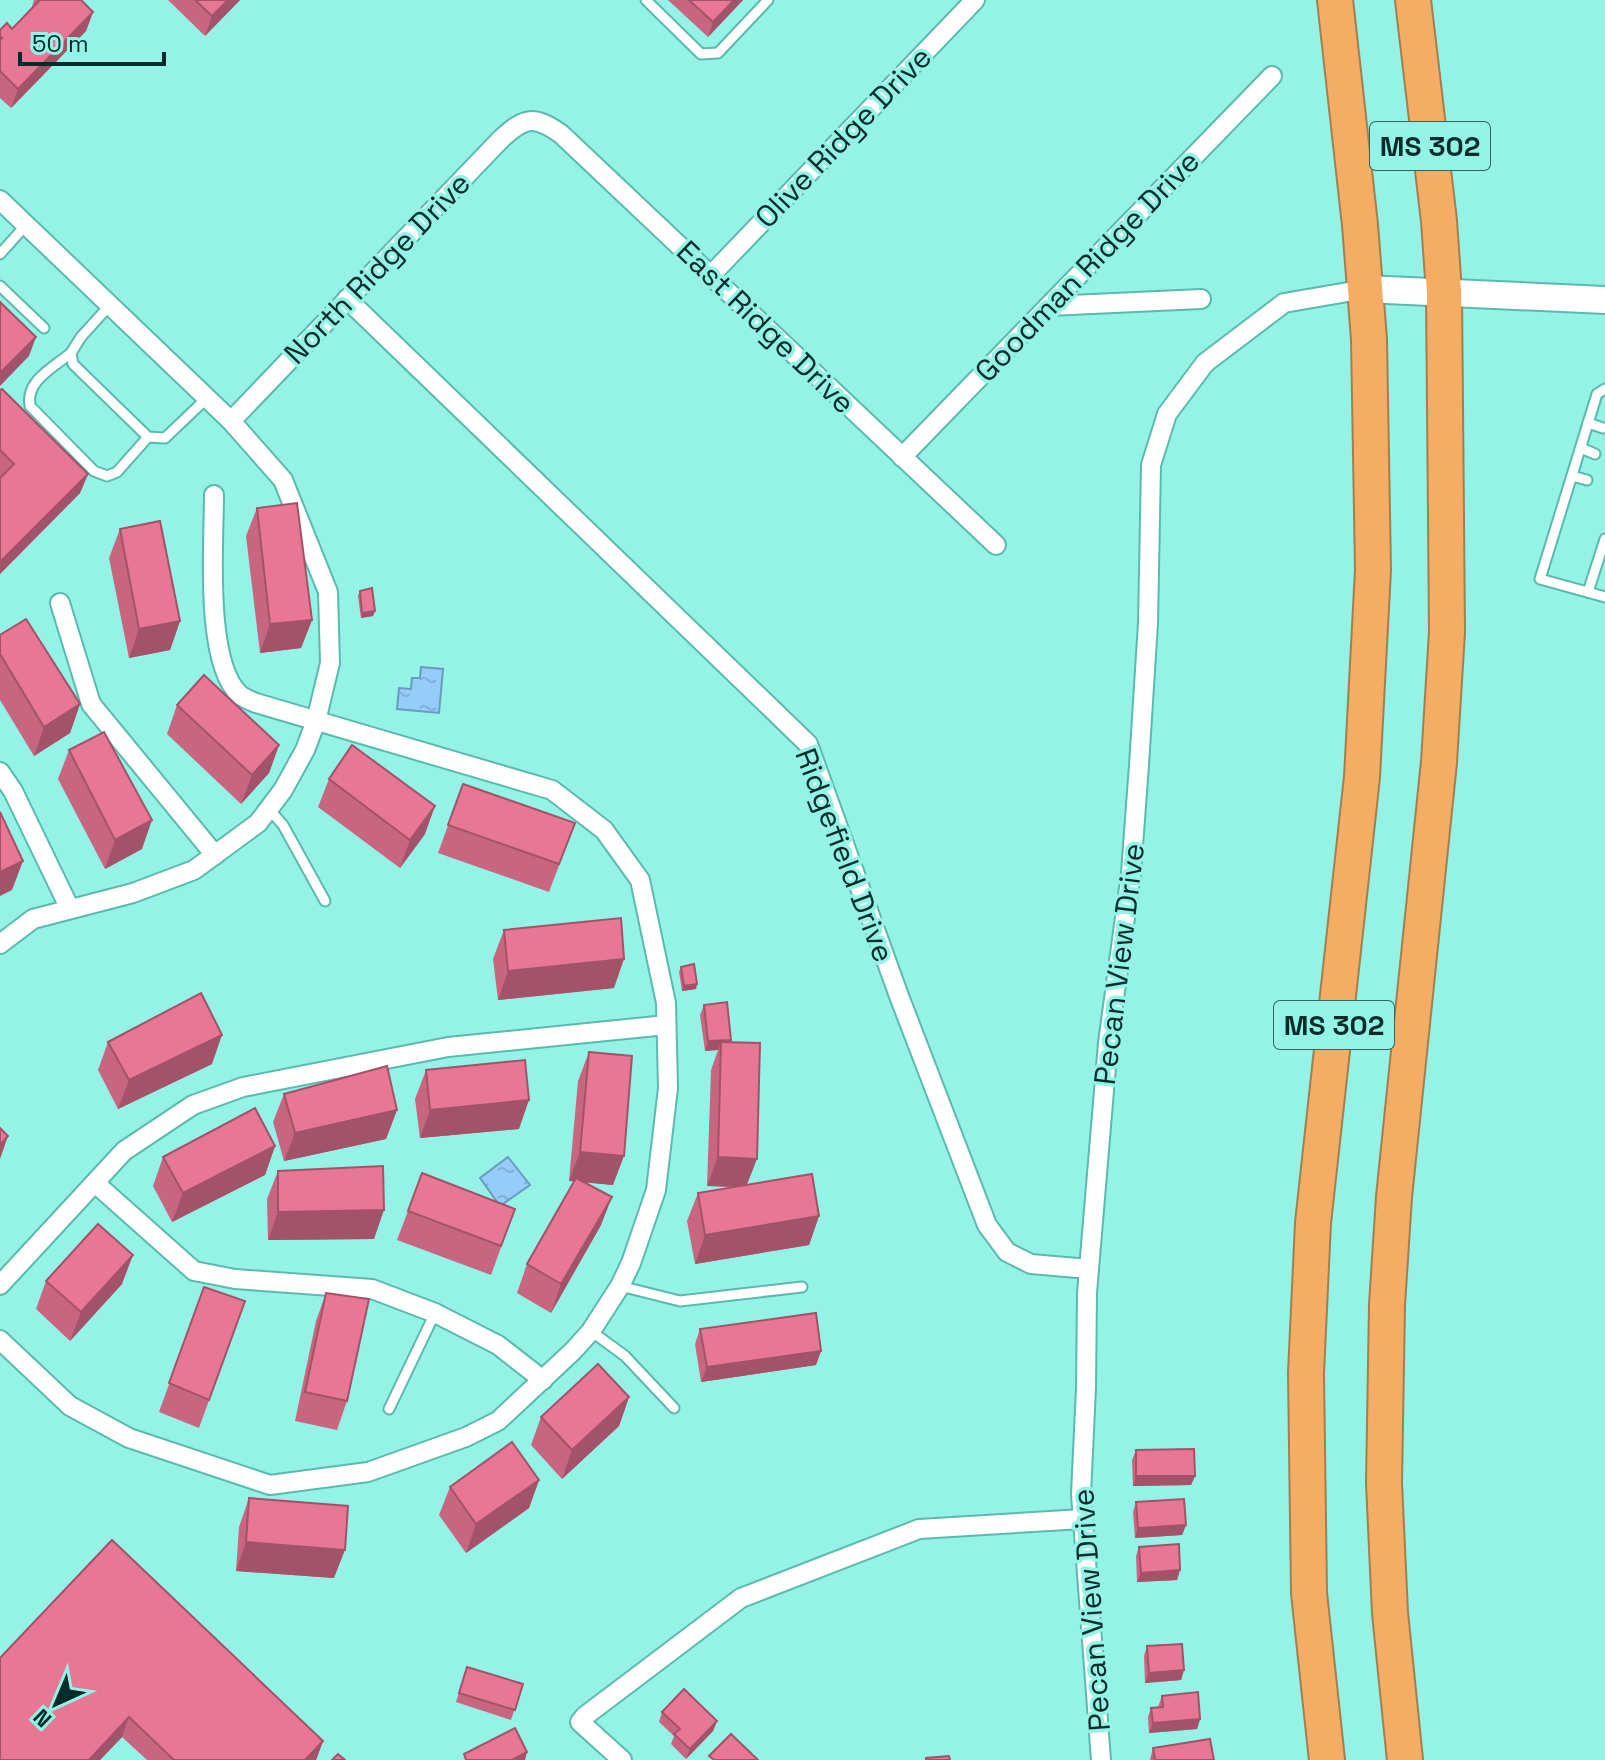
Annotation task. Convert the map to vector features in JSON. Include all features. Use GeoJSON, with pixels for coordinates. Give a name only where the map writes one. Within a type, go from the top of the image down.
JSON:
{"type":"FeatureCollection","features":[{"type":"Feature","properties":{"kind":"highway","name":"MS 302"},"geometry":{"type":"LineString","coordinates":[[1327,1760],[1309,1593],[1306,1373],[1313,1223],[1362,777],[1373,570],[1369,339],[1360,225],[1335,0]]}},
{"type":"Feature","properties":{"kind":"highway","name":"MS 302"},"geometry":{"type":"LineString","coordinates":[[1405,1760],[1390,1613],[1384,1416],[1394,1197],[1439,762],[1447,632],[1444,292],[1439,221],[1413,0]]}},
{"type":"Feature","properties":{"kind":"main road"},"geometry":{"type":"LineString","coordinates":[[1365,289],[1605,300]]}},
{"type":"Feature","properties":{"kind":"street","name":"Olive Ridge Drive"},"geometry":{"type":"LineString","coordinates":[[712,274],[975,0]]}},
{"type":"Feature","properties":{"kind":"street","name":"Goodman Ridge Drive"},"geometry":{"type":"LineString","coordinates":[[902,457],[1272,76]]}},
{"type":"Feature","properties":{"kind":"street","name":"East Ridge Drive"},"geometry":{"type":"LineString","coordinates":[[528,120],[548,125],[561,134],[996,545]]}},
{"type":"Feature","properties":{"kind":"street","name":"North Ridge Drive"},"geometry":{"type":"LineString","coordinates":[[231,421],[501,139],[517,124],[528,120]]}},
{"type":"Feature","properties":{"kind":"street"},"geometry":{"type":"LineString","coordinates":[[0,200],[231,421],[283,480],[328,592],[330,663],[316,721],[305,750],[283,790],[258,823],[194,870],[133,893],[33,919],[0,944]]}},
{"type":"Feature","properties":{"kind":"street","name":"Pecan View Drive"},"geometry":{"type":"LineString","coordinates":[[1101,1760],[1081,1494],[1089,1269],[1108,1043],[1131,873],[1148,623],[1151,465],[1167,414],[1205,363],[1284,303],[1365,289]]}},
{"type":"Feature","properties":{"kind":"street","name":"Ridgefield Drive"},"geometry":{"type":"LineString","coordinates":[[347,299],[808,744],[899,996],[987,1225],[1007,1252],[1031,1264],[1089,1269]]}},
{"type":"Feature","properties":{"kind":"street"},"geometry":{"type":"LineString","coordinates":[[1049,306],[1201,299]]}},
{"type":"Feature","properties":{"kind":"street"},"geometry":{"type":"LineString","coordinates":[[0,1340],[70,1406],[129,1438],[270,1485],[368,1472],[466,1437],[498,1421],[543,1380],[591,1331],[620,1286],[656,1190],[668,1088],[666,1003],[640,880],[604,830],[552,790],[256,703],[239,694],[226,673],[213,619],[214,495]]}},
{"type":"Feature","properties":{"kind":"street"},"geometry":{"type":"LineString","coordinates":[[60,603],[91,704],[215,855]]}},
{"type":"Feature","properties":{"kind":"street"},"geometry":{"type":"LineString","coordinates":[[0,772],[13,791],[70,909]]}},
{"type":"Feature","properties":{"kind":"street"},"geometry":{"type":"LineString","coordinates":[[0,1285],[124,1151],[193,1105],[243,1087],[448,1047],[666,1025]]}},
{"type":"Feature","properties":{"kind":"street"},"geometry":{"type":"LineString","coordinates":[[95,1183],[194,1271],[235,1279],[372,1289],[435,1313],[498,1345],[543,1380]]}},
{"type":"Feature","properties":{"kind":"street"},"geometry":{"type":"LineString","coordinates":[[622,1760],[580,1722],[741,1598],[919,1529],[1083,1519]]}},
{"type":"Feature","properties":{"kind":"lane"},"geometry":{"type":"LineString","coordinates":[[646,0],[701,54],[718,53],[768,0]]}},
{"type":"Feature","properties":{"kind":"lane"},"geometry":{"type":"LineString","coordinates":[[0,254],[26,225]]}},
{"type":"Feature","properties":{"kind":"lane"},"geometry":{"type":"LineString","coordinates":[[0,286],[44,328]]}},
{"type":"Feature","properties":{"kind":"lane"},"geometry":{"type":"LineString","coordinates":[[110,305],[71,353],[33,384],[28,396],[30,406],[94,471],[107,476],[117,472],[148,437]]}},
{"type":"Feature","properties":{"kind":"lane"},"geometry":{"type":"LineString","coordinates":[[71,353],[73,364],[148,437],[165,438],[207,398]]}},
{"type":"Feature","properties":{"kind":"lane"},"geometry":{"type":"LineString","coordinates":[[1605,389],[1597,394],[1540,579],[1605,597]]}},
{"type":"Feature","properties":{"kind":"lane"},"geometry":{"type":"LineString","coordinates":[[1588,423],[1603,428]]}},
{"type":"Feature","properties":{"kind":"lane"},"geometry":{"type":"LineString","coordinates":[[1581,448],[1595,454]]}},
{"type":"Feature","properties":{"kind":"lane"},"geometry":{"type":"LineString","coordinates":[[1572,476],[1587,480]]}},
{"type":"Feature","properties":{"kind":"lane"},"geometry":{"type":"LineString","coordinates":[[1588,592],[1605,539]]}},
{"type":"Feature","properties":{"kind":"lane"},"geometry":{"type":"LineString","coordinates":[[269,809],[283,825],[325,901]]}},
{"type":"Feature","properties":{"kind":"lane"},"geometry":{"type":"LineString","coordinates":[[620,1286],[680,1301],[802,1287]]}},
{"type":"Feature","properties":{"kind":"lane"},"geometry":{"type":"LineString","coordinates":[[389,1409],[435,1313]]}},
{"type":"Feature","properties":{"kind":"lane"},"geometry":{"type":"LineString","coordinates":[[591,1331],[625,1356],[674,1408]]}},
{"type":"Feature","properties":{"kind":"water"},"geometry":{"type":"Polygon","coordinates":[[[421,667],[443,669],[439,713],[397,709],[399,688],[411,689],[412,678],[420,678],[421,667]]]}},
{"type":"Feature","properties":{"kind":"water"},"geometry":{"type":"Polygon","coordinates":[[[508,1157],[530,1185],[500,1206],[480,1178],[508,1157]]]}},
{"type":"Feature","properties":{"kind":"building"},"geometry":{"type":"Polygon","coordinates":[[[38,0],[81,0],[93,12],[18,89],[0,71],[0,30],[7,23],[12,29],[38,0]]]}},
{"type":"Feature","properties":{"kind":"building"},"geometry":{"type":"Polygon","coordinates":[[[195,0],[228,0],[212,16],[195,0]]]}},
{"type":"Feature","properties":{"kind":"building"},"geometry":{"type":"Polygon","coordinates":[[[689,0],[734,0],[713,22],[689,0]]]}},
{"type":"Feature","properties":{"kind":"building"},"geometry":{"type":"Polygon","coordinates":[[[0,302],[36,337],[0,373],[0,302]]]}},
{"type":"Feature","properties":{"kind":"building"},"geometry":{"type":"Polygon","coordinates":[[[2,389],[88,474],[0,562],[0,478],[14,464],[0,450],[2,389]]]}},
{"type":"Feature","properties":{"kind":"building"},"geometry":{"type":"Polygon","coordinates":[[[297,503],[312,620],[270,624],[257,508],[297,503]]]}},
{"type":"Feature","properties":{"kind":"building"},"geometry":{"type":"Polygon","coordinates":[[[160,521],[180,621],[139,629],[120,529],[160,521]]]}},
{"type":"Feature","properties":{"kind":"building"},"geometry":{"type":"Polygon","coordinates":[[[372,588],[375,611],[362,613],[360,591],[372,588]]]}},
{"type":"Feature","properties":{"kind":"building"},"geometry":{"type":"Polygon","coordinates":[[[26,619],[80,704],[44,727],[0,654],[0,635],[26,619]]]}},
{"type":"Feature","properties":{"kind":"building"},"geometry":{"type":"Polygon","coordinates":[[[204,675],[279,745],[252,775],[177,705],[204,675]]]}},
{"type":"Feature","properties":{"kind":"building"},"geometry":{"type":"Polygon","coordinates":[[[104,732],[152,820],[115,840],[69,750],[104,732]]]}},
{"type":"Feature","properties":{"kind":"building"},"geometry":{"type":"Polygon","coordinates":[[[352,745],[435,806],[410,840],[329,779],[352,745]]]}},
{"type":"Feature","properties":{"kind":"building"},"geometry":{"type":"Polygon","coordinates":[[[463,784],[575,823],[559,864],[448,825],[463,784]]]}},
{"type":"Feature","properties":{"kind":"building"},"geometry":{"type":"Polygon","coordinates":[[[0,812],[23,861],[0,872],[0,812]]]}},
{"type":"Feature","properties":{"kind":"building"},"geometry":{"type":"Polygon","coordinates":[[[621,918],[624,959],[508,971],[504,930],[621,918]]]}},
{"type":"Feature","properties":{"kind":"building"},"geometry":{"type":"Polygon","coordinates":[[[694,964],[697,984],[684,986],[681,967],[694,964]]]}},
{"type":"Feature","properties":{"kind":"building"},"geometry":{"type":"Polygon","coordinates":[[[201,993],[222,1035],[129,1080],[108,1042],[201,993]]]}},
{"type":"Feature","properties":{"kind":"building"},"geometry":{"type":"Polygon","coordinates":[[[727,1002],[731,1040],[708,1041],[704,1005],[727,1002]]]}},
{"type":"Feature","properties":{"kind":"building"},"geometry":{"type":"Polygon","coordinates":[[[721,1042],[760,1043],[757,1159],[718,1157],[721,1042]]]}},
{"type":"Feature","properties":{"kind":"building"},"geometry":{"type":"Polygon","coordinates":[[[589,1052],[632,1056],[624,1156],[580,1152],[589,1052]]]}},
{"type":"Feature","properties":{"kind":"building"},"geometry":{"type":"Polygon","coordinates":[[[525,1060],[529,1100],[430,1110],[426,1070],[525,1060]]]}},
{"type":"Feature","properties":{"kind":"building"},"geometry":{"type":"Polygon","coordinates":[[[387,1066],[397,1110],[295,1133],[284,1094],[387,1066]]]}},
{"type":"Feature","properties":{"kind":"building"},"geometry":{"type":"Polygon","coordinates":[[[255,1108],[275,1146],[183,1193],[163,1157],[255,1108]]]}},
{"type":"Feature","properties":{"kind":"building"},"geometry":{"type":"Polygon","coordinates":[[[0,1128],[8,1136],[0,1145],[0,1128]]]}},
{"type":"Feature","properties":{"kind":"building"},"geometry":{"type":"Polygon","coordinates":[[[383,1166],[384,1210],[278,1212],[278,1171],[383,1166]]]}},
{"type":"Feature","properties":{"kind":"building"},"geometry":{"type":"Polygon","coordinates":[[[422,1173],[515,1209],[501,1246],[408,1211],[422,1173]]]}},
{"type":"Feature","properties":{"kind":"building"},"geometry":{"type":"Polygon","coordinates":[[[812,1174],[819,1216],[705,1235],[698,1193],[812,1174]]]}},
{"type":"Feature","properties":{"kind":"building"},"geometry":{"type":"Polygon","coordinates":[[[576,1178],[612,1197],[561,1284],[527,1264],[576,1178]]]}},
{"type":"Feature","properties":{"kind":"building"},"geometry":{"type":"Polygon","coordinates":[[[98,1224],[133,1255],[81,1312],[46,1281],[98,1224]]]}},
{"type":"Feature","properties":{"kind":"building"},"geometry":{"type":"Polygon","coordinates":[[[204,1287],[245,1301],[209,1400],[169,1383],[204,1287]]]}},
{"type":"Feature","properties":{"kind":"building"},"geometry":{"type":"Polygon","coordinates":[[[326,1293],[369,1299],[347,1401],[305,1392],[326,1293]]]}},
{"type":"Feature","properties":{"kind":"building"},"geometry":{"type":"Polygon","coordinates":[[[816,1313],[821,1351],[707,1367],[700,1329],[816,1313]]]}},
{"type":"Feature","properties":{"kind":"building"},"geometry":{"type":"Polygon","coordinates":[[[598,1364],[629,1397],[572,1450],[541,1417],[598,1364]]]}},
{"type":"Feature","properties":{"kind":"building"},"geometry":{"type":"Polygon","coordinates":[[[512,1442],[539,1480],[476,1524],[450,1487],[512,1442]]]}},
{"type":"Feature","properties":{"kind":"building"},"geometry":{"type":"Polygon","coordinates":[[[1194,1449],[1195,1476],[1136,1476],[1136,1450],[1194,1449]]]}},
{"type":"Feature","properties":{"kind":"building"},"geometry":{"type":"Polygon","coordinates":[[[249,1498],[348,1506],[345,1550],[246,1542],[249,1498]]]}},
{"type":"Feature","properties":{"kind":"building"},"geometry":{"type":"Polygon","coordinates":[[[1184,1499],[1186,1525],[1138,1528],[1136,1502],[1184,1499]]]}},
{"type":"Feature","properties":{"kind":"building"},"geometry":{"type":"Polygon","coordinates":[[[112,1540],[323,1741],[305,1760],[174,1760],[129,1717],[89,1760],[0,1760],[0,1658],[112,1540]]]}},
{"type":"Feature","properties":{"kind":"building"},"geometry":{"type":"Polygon","coordinates":[[[1179,1544],[1180,1570],[1141,1573],[1139,1547],[1179,1544]]]}},
{"type":"Feature","properties":{"kind":"building"},"geometry":{"type":"Polygon","coordinates":[[[1182,1644],[1184,1670],[1149,1673],[1147,1646],[1182,1644]]]}},
{"type":"Feature","properties":{"kind":"building"},"geometry":{"type":"Polygon","coordinates":[[[467,1667],[523,1684],[515,1710],[459,1693],[467,1667]]]}},
{"type":"Feature","properties":{"kind":"building"},"geometry":{"type":"Polygon","coordinates":[[[684,1689],[717,1721],[690,1749],[674,1734],[680,1729],[662,1712],[684,1689]]]}},
{"type":"Feature","properties":{"kind":"building"},"geometry":{"type":"Polygon","coordinates":[[[1198,1692],[1200,1719],[1153,1723],[1151,1708],[1163,1707],[1162,1696],[1198,1692]]]}},
{"type":"Feature","properties":{"kind":"building"},"geometry":{"type":"Polygon","coordinates":[[[515,1728],[527,1752],[512,1760],[466,1760],[464,1754],[515,1728]]]}},
{"type":"Feature","properties":{"kind":"building"},"geometry":{"type":"Polygon","coordinates":[[[731,1734],[758,1760],[714,1760],[709,1756],[731,1734]]]}},
{"type":"Feature","properties":{"kind":"building"},"geometry":{"type":"Polygon","coordinates":[[[1210,1739],[1214,1760],[1155,1760],[1153,1748],[1210,1739]]]}},
{"type":"Feature","properties":{"kind":"building"},"geometry":{"type":"Polygon","coordinates":[[[949,1756],[950,1760],[926,1760],[926,1758],[949,1756]]]}}]}
